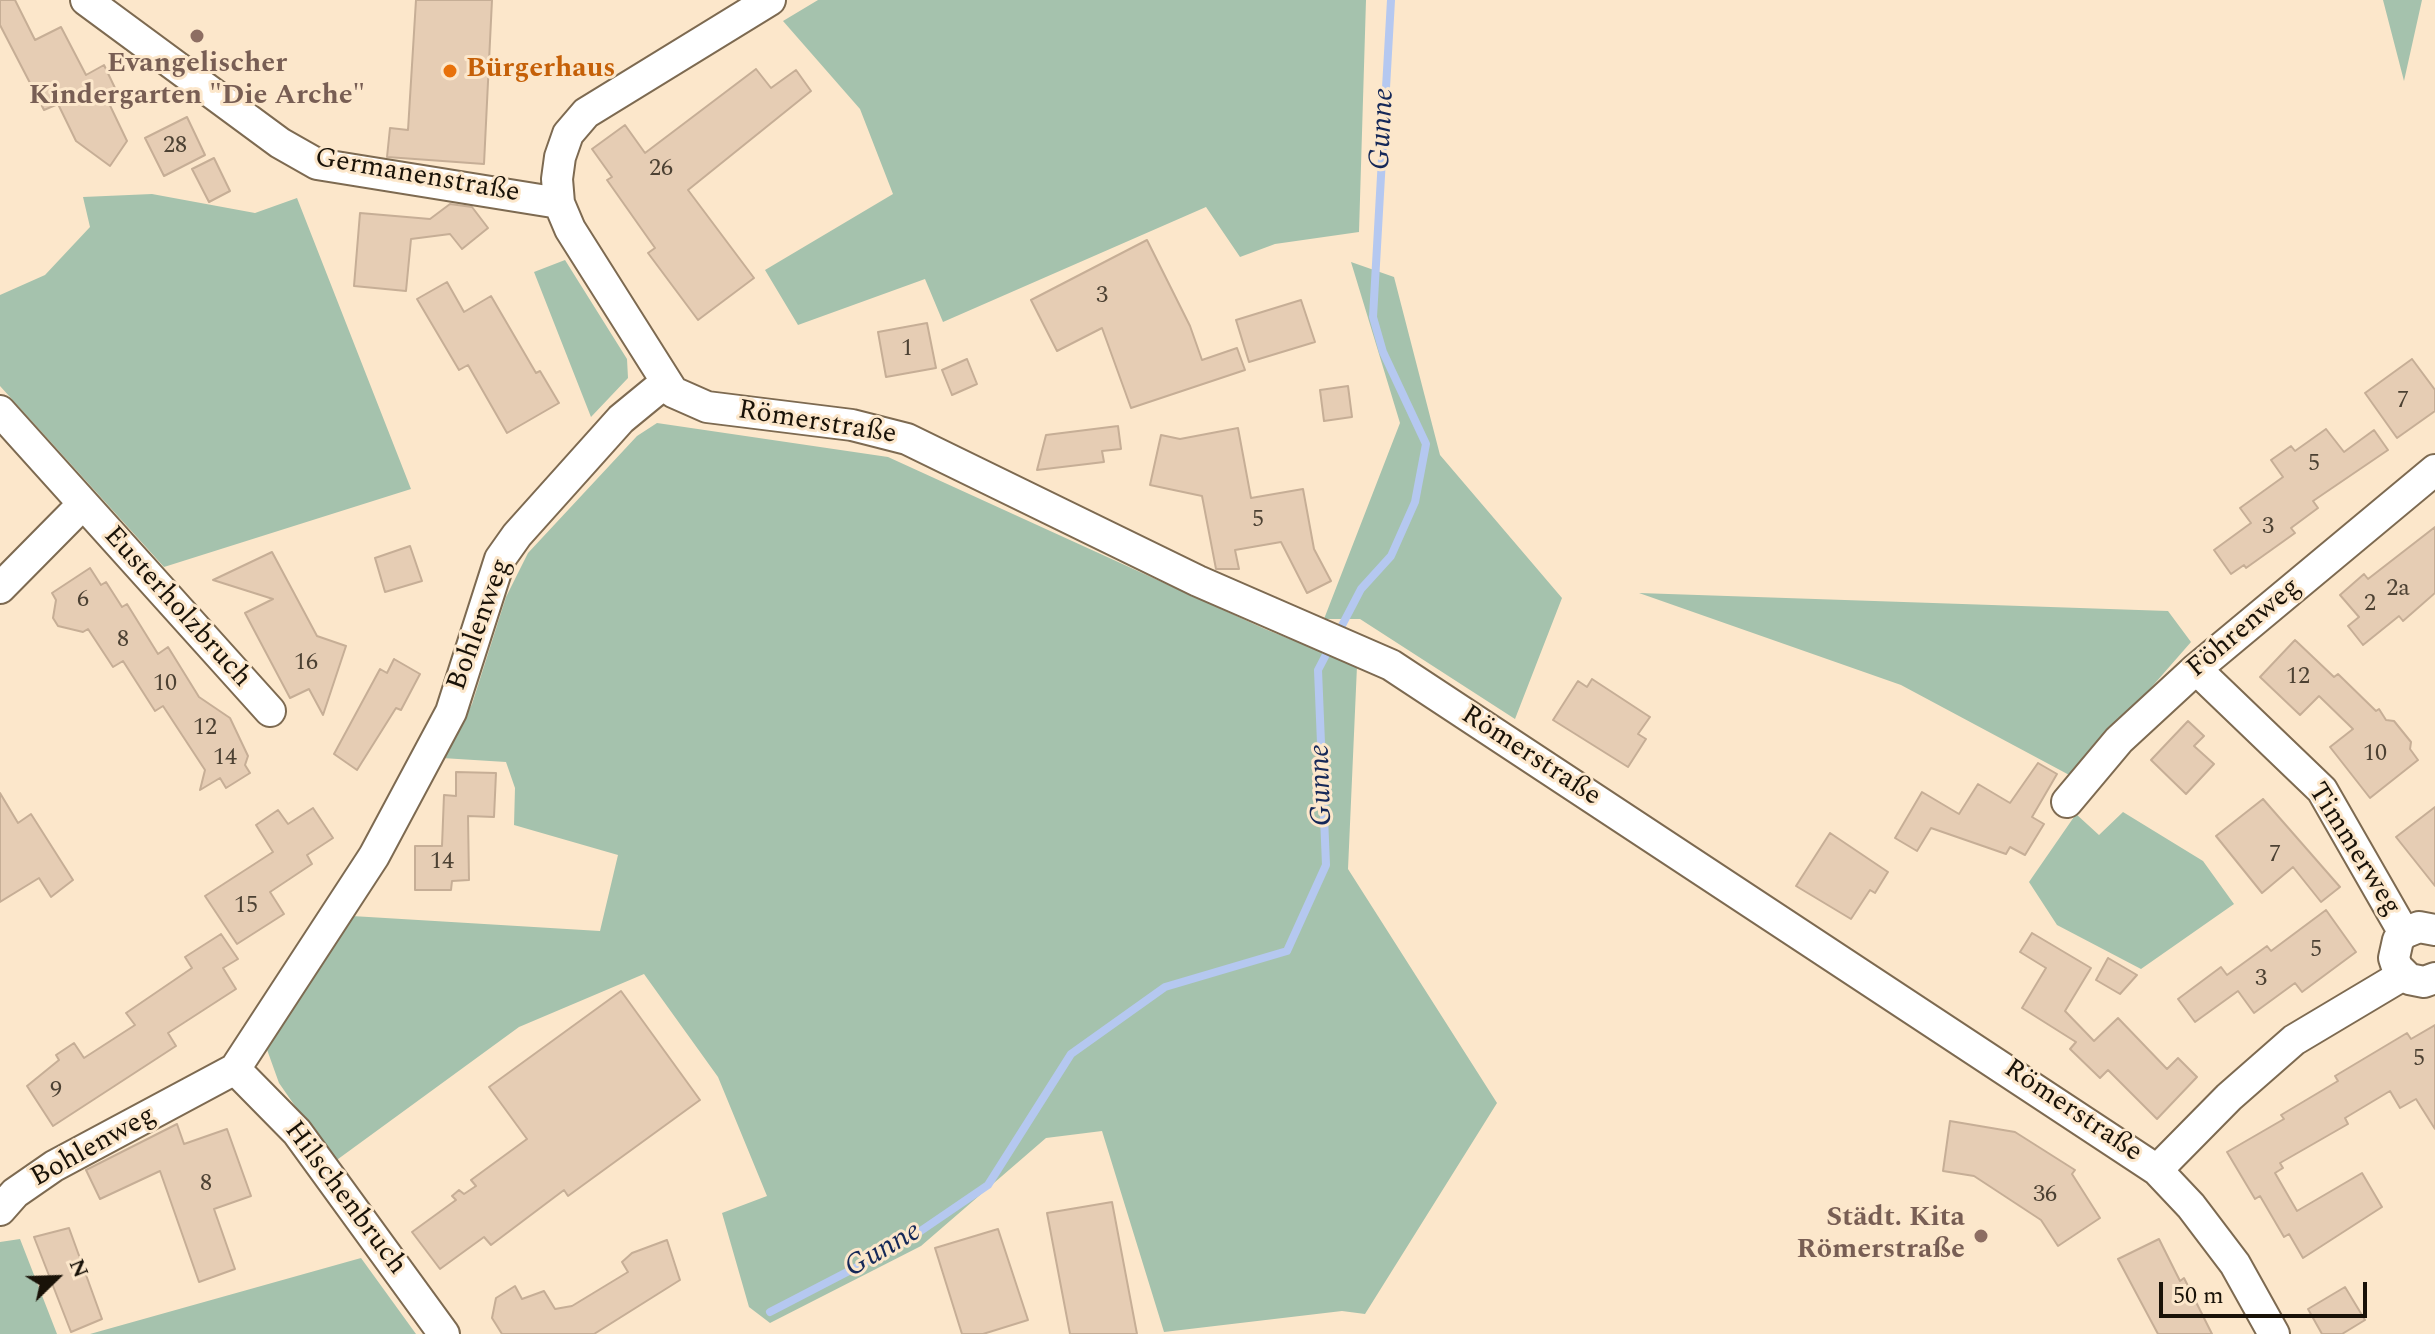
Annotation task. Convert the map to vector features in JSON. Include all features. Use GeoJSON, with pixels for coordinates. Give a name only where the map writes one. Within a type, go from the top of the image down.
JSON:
{"type":"FeatureCollection","features":[{"type":"Feature","properties":{"kind":"street","name":"Germanenstraße"},"geometry":{"type":"LineString","coordinates":[[86,0],[280,143],[317,164],[559,203]]}},
{"type":"Feature","properties":{"kind":"street"},"geometry":{"type":"LineString","coordinates":[[666,382],[570,229],[559,203],[557,179],[560,157],[576,123],[770,0]]}},
{"type":"Feature","properties":{"kind":"street","name":"Römerstraße"},"geometry":{"type":"LineString","coordinates":[[666,382],[683,399],[707,407],[852,425],[907,439],[1198,581],[1349,644],[1391,665],[1931,1018],[2157,1170],[2191,1206],[2235,1264],[2274,1334]]}},
{"type":"Feature","properties":{"kind":"street","name":"Bohlenweg"},"geometry":{"type":"LineString","coordinates":[[5,1191],[235,1069],[374,856],[451,712],[500,559],[517,535],[621,419],[666,382]]}},
{"type":"Feature","properties":{"kind":"street","name":"Eusterholzbruch"},"geometry":{"type":"LineString","coordinates":[[0,411],[270,711]]}},
{"type":"Feature","properties":{"kind":"street","name":"Föhrenweg"},"geometry":{"type":"LineString","coordinates":[[2067,802],[2119,740],[2196,669],[2435,470]]}},
{"type":"Feature","properties":{"kind":"street","name":"Eusterholzbruch"},"geometry":{"type":"LineString","coordinates":[[0,588],[82,505]]}},
{"type":"Feature","properties":{"kind":"street","name":"Timmerweg"},"geometry":{"type":"LineString","coordinates":[[2196,669],[2322,790],[2404,933]]}},
{"type":"Feature","properties":{"kind":"street"},"geometry":{"type":"LineString","coordinates":[[2426,979],[2394,958],[2394,949],[2404,933],[2419,927],[2435,930]]}},
{"type":"Feature","properties":{"kind":"street"},"geometry":{"type":"LineString","coordinates":[[2157,1170],[2229,1097],[2294,1040],[2426,979]]}},
{"type":"Feature","properties":{"kind":"street","name":"Hilschenbruch"},"geometry":{"type":"LineString","coordinates":[[235,1069],[297,1132],[444,1334]]}},
{"type":"Feature","properties":{"kind":"green space"},"geometry":{"type":"Polygon","coordinates":[[[818,0],[1366,0],[1359,232],[1275,244],[1240,257],[1206,207],[943,322],[925,279],[798,325],[765,270],[893,194],[860,109],[783,21],[818,0]]]}},
{"type":"Feature","properties":{"kind":"green space"},"geometry":{"type":"Polygon","coordinates":[[[2383,0],[2422,0],[2404,81],[2383,0]]]}},
{"type":"Feature","properties":{"kind":"green space"},"geometry":{"type":"Polygon","coordinates":[[[152,194],[255,213],[297,198],[411,489],[164,567],[0,386],[0,295],[45,275],[90,227],[83,197],[152,194]]]}},
{"type":"Feature","properties":{"kind":"green space"},"geometry":{"type":"Polygon","coordinates":[[[565,260],[627,359],[628,378],[591,417],[534,272],[565,260]]]}},
{"type":"Feature","properties":{"kind":"green space"},"geometry":{"type":"Polygon","coordinates":[[[1351,262],[1394,277],[1440,455],[1562,598],[1515,719],[1360,619],[1324,619],[1400,423],[1351,262]]]}},
{"type":"Feature","properties":{"kind":"green space"},"geometry":{"type":"Polygon","coordinates":[[[657,423],[888,457],[1265,629],[1357,666],[1348,869],[1497,1103],[1365,1314],[1342,1311],[1164,1332],[1102,1131],[1046,1138],[921,1246],[770,1323],[749,1307],[722,1213],[767,1196],[718,1077],[644,974],[519,1027],[334,1162],[279,1083],[265,1044],[352,916],[600,931],[618,855],[514,825],[515,788],[506,762],[442,758],[472,704],[506,597],[528,553],[637,436],[657,423]]]}},
{"type":"Feature","properties":{"kind":"green space"},"geometry":{"type":"Polygon","coordinates":[[[1639,593],[2168,611],[2191,642],[2073,777],[1901,685],[1639,593]]]}},
{"type":"Feature","properties":{"kind":"green space"},"geometry":{"type":"Polygon","coordinates":[[[2123,812],[2203,861],[2234,904],[2141,969],[2057,925],[2029,882],[2076,814],[2099,835],[2123,812]]]}},
{"type":"Feature","properties":{"kind":"green space"},"geometry":{"type":"Polygon","coordinates":[[[20,1239],[57,1334],[0,1334],[0,1242],[20,1239]]]}},
{"type":"Feature","properties":{"kind":"green space"},"geometry":{"type":"Polygon","coordinates":[[[361,1258],[416,1334],[90,1334],[361,1258]]]}},
{"type":"Feature","properties":{"kind":"building"},"geometry":{"type":"Polygon","coordinates":[[[0,0],[15,0],[35,40],[61,27],[86,75],[104,65],[115,88],[104,93],[127,141],[110,166],[76,141],[58,104],[44,110],[0,25],[0,0]]]}},
{"type":"Feature","properties":{"kind":"building","name":"Bürgerhaus"},"geometry":{"type":"Polygon","coordinates":[[[416,0],[492,0],[484,164],[387,157],[390,128],[408,130],[416,0]]]}},
{"type":"Feature","properties":{"kind":"building"},"geometry":{"type":"Polygon","coordinates":[[[756,69],[771,88],[796,70],[811,91],[688,190],[754,278],[698,320],[648,253],[655,248],[607,180],[612,177],[592,149],[625,125],[645,153],[756,69]]]}},
{"type":"Feature","properties":{"kind":"building"},"geometry":{"type":"Polygon","coordinates":[[[187,117],[205,155],[164,176],[145,138],[187,117]]]}},
{"type":"Feature","properties":{"kind":"building"},"geometry":{"type":"Polygon","coordinates":[[[214,158],[230,191],[209,202],[192,169],[214,158]]]}},
{"type":"Feature","properties":{"kind":"building"},"geometry":{"type":"Polygon","coordinates":[[[450,204],[472,207],[488,228],[462,249],[450,234],[411,239],[406,291],[354,286],[360,213],[430,219],[450,204]]]}},
{"type":"Feature","properties":{"kind":"building"},"geometry":{"type":"Polygon","coordinates":[[[1147,240],[1190,326],[1202,360],[1237,348],[1245,370],[1131,408],[1102,328],[1057,351],[1031,300],[1147,240]]]}},
{"type":"Feature","properties":{"kind":"building"},"geometry":{"type":"Polygon","coordinates":[[[447,282],[464,312],[491,296],[536,373],[540,371],[559,403],[507,433],[468,365],[459,370],[417,299],[447,282]]]}},
{"type":"Feature","properties":{"kind":"building"},"geometry":{"type":"Polygon","coordinates":[[[1301,300],[1315,342],[1249,362],[1236,320],[1301,300]]]}},
{"type":"Feature","properties":{"kind":"building"},"geometry":{"type":"Polygon","coordinates":[[[927,323],[936,368],[886,377],[878,332],[927,323]]]}},
{"type":"Feature","properties":{"kind":"building"},"geometry":{"type":"Polygon","coordinates":[[[967,359],[977,384],[952,395],[942,370],[967,359]]]}},
{"type":"Feature","properties":{"kind":"building"},"geometry":{"type":"Polygon","coordinates":[[[2412,359],[2435,390],[2435,411],[2397,438],[2365,393],[2412,359]]]}},
{"type":"Feature","properties":{"kind":"building"},"geometry":{"type":"Polygon","coordinates":[[[1348,386],[1352,417],[1324,421],[1320,390],[1348,386]]]}},
{"type":"Feature","properties":{"kind":"building"},"geometry":{"type":"Polygon","coordinates":[[[1118,426],[1121,449],[1102,451],[1104,462],[1037,470],[1046,435],[1118,426]]]}},
{"type":"Feature","properties":{"kind":"building"},"geometry":{"type":"Polygon","coordinates":[[[1238,428],[1251,498],[1303,489],[1314,549],[1331,581],[1307,593],[1281,542],[1235,550],[1239,569],[1216,569],[1202,496],[1150,485],[1161,435],[1180,439],[1238,428]]]}},
{"type":"Feature","properties":{"kind":"building"},"geometry":{"type":"Polygon","coordinates":[[[2326,429],[2344,452],[2374,430],[2388,450],[2313,501],[2318,508],[2291,528],[2295,533],[2246,568],[2244,565],[2231,574],[2214,550],[2251,523],[2240,508],[2283,477],[2271,460],[2291,446],[2295,451],[2326,429]]]}},
{"type":"Feature","properties":{"kind":"building"},"geometry":{"type":"Polygon","coordinates":[[[2435,527],[2435,593],[2403,621],[2399,616],[2363,645],[2348,626],[2359,617],[2340,595],[2364,574],[2368,579],[2435,527]]]}},
{"type":"Feature","properties":{"kind":"building"},"geometry":{"type":"Polygon","coordinates":[[[410,546],[422,581],[385,592],[375,558],[410,546]]]}},
{"type":"Feature","properties":{"kind":"building"},"geometry":{"type":"Polygon","coordinates":[[[272,552],[317,636],[346,646],[323,715],[309,689],[290,698],[245,613],[273,599],[213,580],[272,552]]]}},
{"type":"Feature","properties":{"kind":"building"},"geometry":{"type":"Polygon","coordinates":[[[90,568],[101,585],[106,582],[122,607],[127,604],[158,654],[168,647],[199,697],[230,718],[248,756],[245,765],[250,773],[226,788],[220,778],[200,790],[205,770],[163,706],[155,711],[123,661],[113,667],[88,629],[83,632],[58,626],[53,618],[56,600],[52,593],[90,568]]]}},
{"type":"Feature","properties":{"kind":"building"},"geometry":{"type":"Polygon","coordinates":[[[2295,640],[2334,677],[2338,674],[2376,711],[2379,709],[2386,720],[2394,721],[2411,742],[2410,749],[2418,760],[2370,798],[2330,747],[2353,729],[2319,696],[2300,715],[2260,677],[2295,640]]]}},
{"type":"Feature","properties":{"kind":"building"},"geometry":{"type":"Polygon","coordinates":[[[394,659],[420,674],[401,710],[396,708],[357,770],[334,754],[380,669],[387,673],[394,659]]]}},
{"type":"Feature","properties":{"kind":"building"},"geometry":{"type":"Polygon","coordinates":[[[1592,679],[1650,717],[1638,734],[1646,739],[1628,767],[1553,720],[1578,681],[1587,687],[1592,679]]]}},
{"type":"Feature","properties":{"kind":"building"},"geometry":{"type":"Polygon","coordinates":[[[2188,721],[2204,736],[2194,746],[2214,764],[2186,794],[2151,760],[2188,721]]]}},
{"type":"Feature","properties":{"kind":"building"},"geometry":{"type":"Polygon","coordinates":[[[2038,763],[2057,774],[2032,817],[2044,824],[2025,855],[2010,847],[2006,854],[1931,828],[1917,851],[1895,838],[1922,792],[1959,814],[1978,784],[2010,803],[2038,763]]]}},
{"type":"Feature","properties":{"kind":"building"},"geometry":{"type":"Polygon","coordinates":[[[456,772],[496,773],[494,817],[468,816],[469,880],[452,881],[451,890],[415,890],[415,846],[442,846],[444,795],[456,796],[456,772]]]}},
{"type":"Feature","properties":{"kind":"building"},"geometry":{"type":"Polygon","coordinates":[[[0,793],[18,823],[31,814],[73,880],[51,897],[39,878],[0,902],[0,793]]]}},
{"type":"Feature","properties":{"kind":"building"},"geometry":{"type":"Polygon","coordinates":[[[2263,799],[2340,887],[2321,902],[2293,867],[2262,893],[2216,836],[2263,799]]]}},
{"type":"Feature","properties":{"kind":"building"},"geometry":{"type":"Polygon","coordinates":[[[2435,807],[2435,886],[2396,837],[2435,807]]]}},
{"type":"Feature","properties":{"kind":"building"},"geometry":{"type":"Polygon","coordinates":[[[313,808],[333,838],[307,855],[312,864],[270,892],[284,914],[237,944],[205,896],[273,852],[256,825],[278,810],[288,824],[313,808]]]}},
{"type":"Feature","properties":{"kind":"building"},"geometry":{"type":"Polygon","coordinates":[[[1830,833],[1888,872],[1875,893],[1870,890],[1851,919],[1796,886],[1830,833]]]}},
{"type":"Feature","properties":{"kind":"building"},"geometry":{"type":"Polygon","coordinates":[[[2326,910],[2356,952],[2302,992],[2295,983],[2254,1013],[2238,991],[2195,1022],[2178,999],[2221,967],[2227,975],[2267,946],[2271,951],[2326,910]]]}},
{"type":"Feature","properties":{"kind":"building"},"geometry":{"type":"Polygon","coordinates":[[[2032,933],[2091,968],[2065,1011],[2094,1041],[2118,1018],[2167,1069],[2178,1058],[2197,1077],[2157,1119],[2108,1070],[2100,1078],[2070,1049],[2076,1042],[2022,1008],[2046,968],[2020,952],[2032,933]]]}},
{"type":"Feature","properties":{"kind":"building"},"geometry":{"type":"Polygon","coordinates":[[[221,934],[238,959],[223,968],[236,989],[168,1033],[176,1046],[53,1126],[27,1086],[59,1060],[56,1055],[74,1043],[84,1058],[135,1025],[126,1013],[192,968],[185,957],[221,934]]]}},
{"type":"Feature","properties":{"kind":"building"},"geometry":{"type":"Polygon","coordinates":[[[2108,958],[2137,975],[2120,994],[2096,980],[2108,958]]]}},
{"type":"Feature","properties":{"kind":"building"},"geometry":{"type":"Polygon","coordinates":[[[621,991],[700,1100],[568,1196],[564,1190],[491,1245],[484,1237],[440,1269],[412,1232],[456,1200],[452,1196],[459,1190],[464,1194],[476,1186],[471,1180],[527,1139],[489,1087],[621,991]]]}},
{"type":"Feature","properties":{"kind":"building"},"geometry":{"type":"Polygon","coordinates":[[[2435,1025],[2435,1129],[2416,1099],[2400,1108],[2390,1091],[2345,1118],[2348,1124],[2280,1163],[2283,1168],[2275,1173],[2297,1211],[2362,1173],[2382,1207],[2303,1258],[2289,1234],[2284,1237],[2260,1196],[2255,1199],[2227,1152],[2284,1119],[2281,1115],[2338,1081],[2335,1076],[2407,1033],[2411,1039],[2435,1025]]]}},
{"type":"Feature","properties":{"kind":"building"},"geometry":{"type":"Polygon","coordinates":[[[1950,1121],[2015,1132],[2075,1170],[2072,1174],[2100,1218],[2058,1246],[2041,1220],[1974,1176],[1943,1171],[1950,1121]]]}},
{"type":"Feature","properties":{"kind":"building"},"geometry":{"type":"Polygon","coordinates":[[[177,1124],[184,1144],[227,1129],[251,1196],[214,1209],[235,1269],[199,1282],[160,1171],[100,1199],[86,1170],[177,1124]]]}},
{"type":"Feature","properties":{"kind":"building"},"geometry":{"type":"Polygon","coordinates":[[[1112,1202],[1137,1334],[1070,1334],[1047,1213],[1112,1202]]]}},
{"type":"Feature","properties":{"kind":"building"},"geometry":{"type":"Polygon","coordinates":[[[69,1228],[102,1319],[71,1332],[34,1237],[69,1228]]]}},
{"type":"Feature","properties":{"kind":"building"},"geometry":{"type":"Polygon","coordinates":[[[998,1229],[1028,1320],[983,1334],[962,1334],[935,1248],[998,1229]]]}},
{"type":"Feature","properties":{"kind":"building"},"geometry":{"type":"Polygon","coordinates":[[[2159,1239],[2180,1281],[2184,1278],[2212,1334],[2158,1334],[2118,1259],[2159,1239]]]}},
{"type":"Feature","properties":{"kind":"building"},"geometry":{"type":"Polygon","coordinates":[[[667,1240],[680,1280],[594,1334],[502,1334],[492,1318],[496,1298],[515,1286],[522,1299],[544,1291],[555,1309],[572,1306],[628,1272],[622,1262],[632,1253],[667,1240]]]}},
{"type":"Feature","properties":{"kind":"building"},"geometry":{"type":"Polygon","coordinates":[[[2345,1287],[2365,1320],[2342,1334],[2322,1334],[2308,1309],[2345,1287]]]}},
{"type":"Feature","properties":{"kind":"waterway","name":"Gunne"},"geometry":{"type":"LineString","coordinates":[[1337,635],[1361,589],[1391,556],[1415,502],[1426,444],[1383,352],[1373,317],[1391,0]]}},
{"type":"Feature","properties":{"kind":"waterway","name":"Gunne"},"geometry":{"type":"LineString","coordinates":[[770,1312],[903,1243],[988,1185],[1071,1054],[1165,987],[1287,951],[1326,865],[1318,670],[1330,647]]}},
{"type":"Feature","properties":{"kind":"place","name":"Evangelischer Kindergarten \"Die Arche\""},"geometry":{"type":"Point","coordinates":[197,36]}},
{"type":"Feature","properties":{"kind":"place","name":"Bürgerhaus"},"geometry":{"type":"Point","coordinates":[450,71]}},
{"type":"Feature","properties":{"kind":"place","name":"Städt. Kita Römerstraße"},"geometry":{"type":"Point","coordinates":[1981,1236]}}]}
